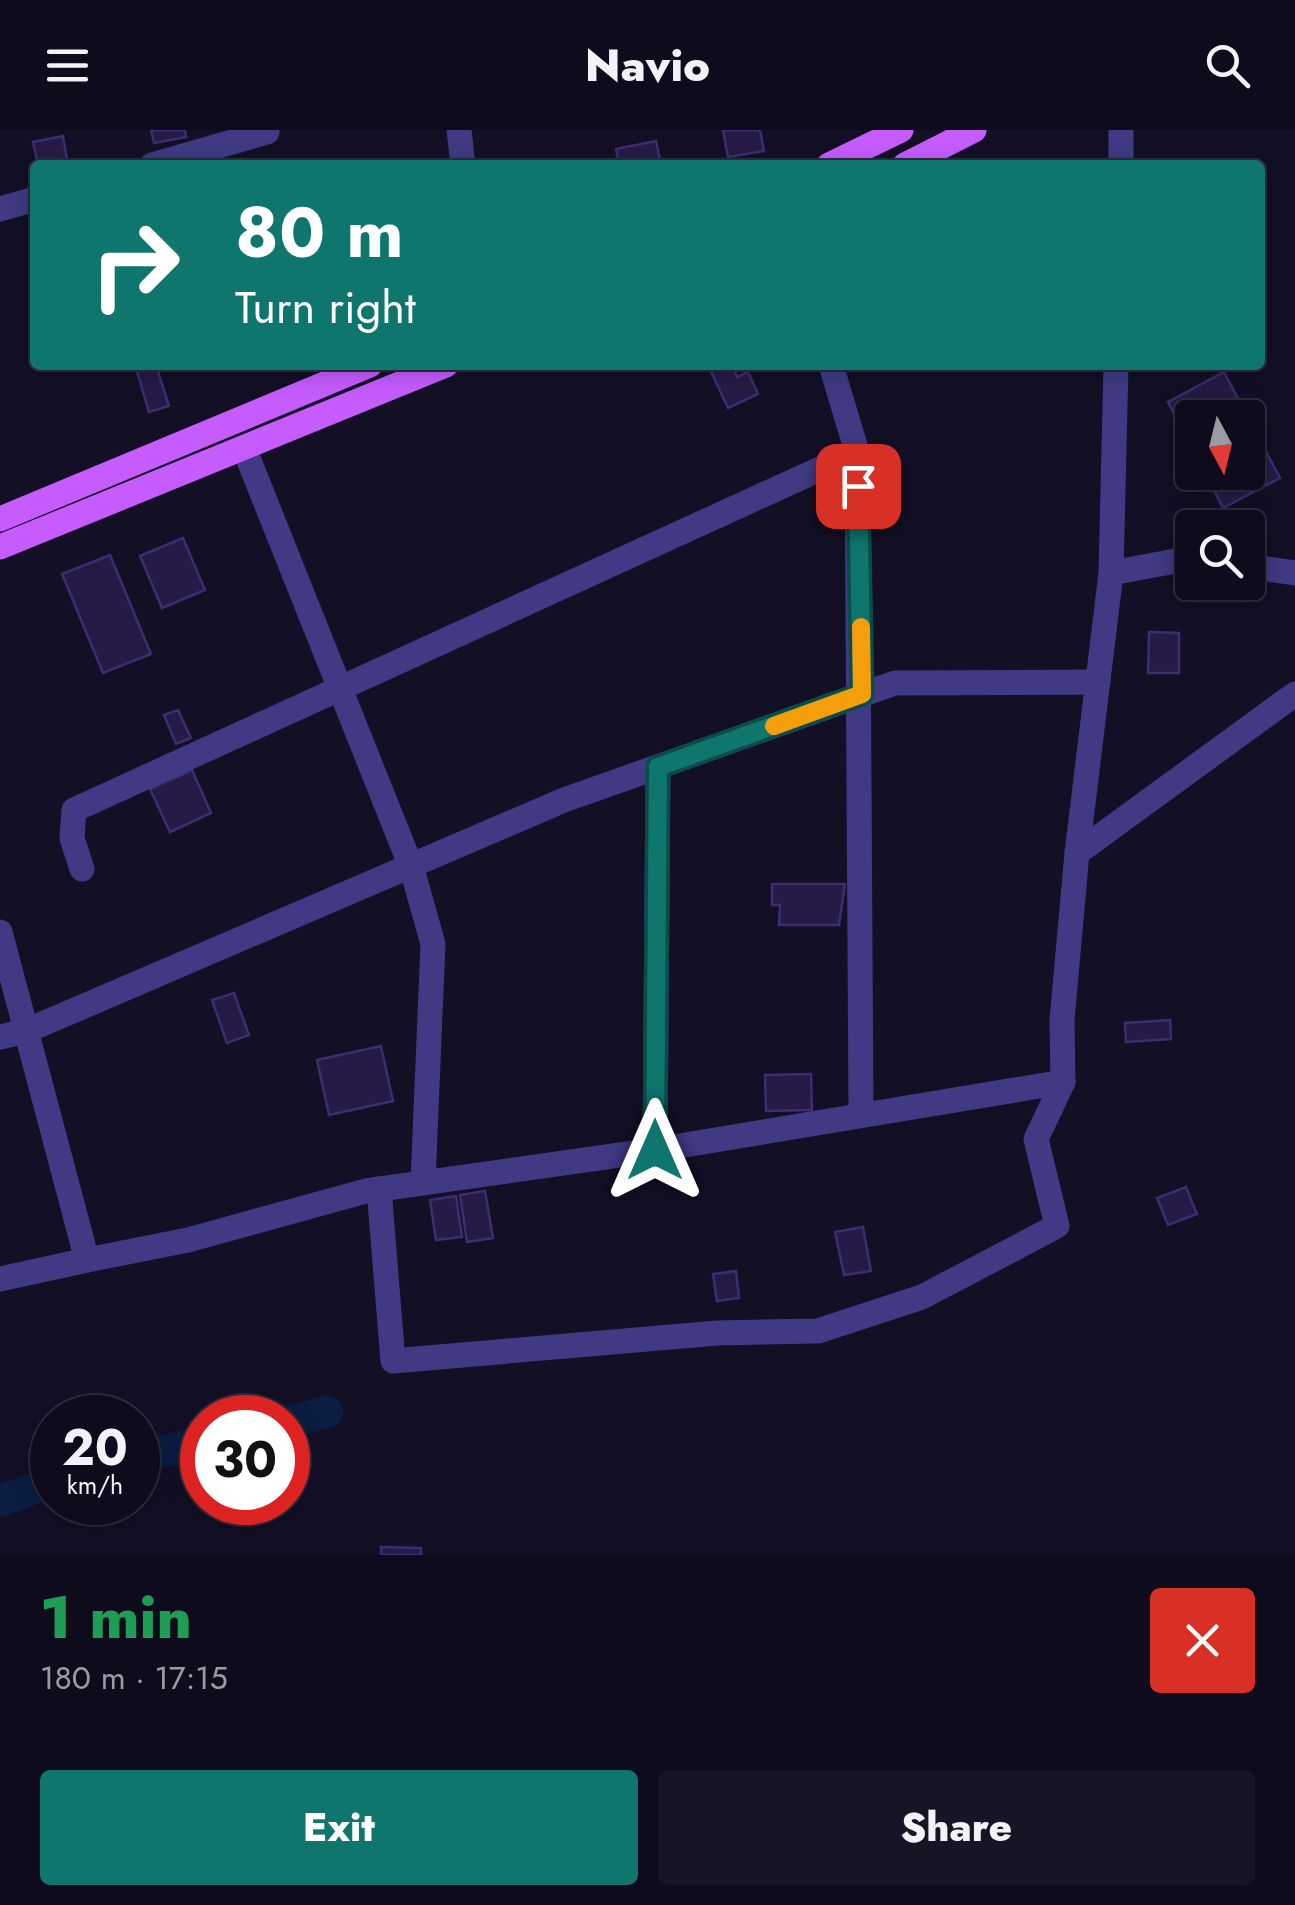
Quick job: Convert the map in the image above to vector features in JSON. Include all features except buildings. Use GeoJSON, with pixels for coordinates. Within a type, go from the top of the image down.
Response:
{"type":"FeatureCollection","features":[{"type":"Feature","properties":{"kind":"main road"},"geometry":{"type":"LineString","coordinates":[[839,160],[901,130]]}},
{"type":"Feature","properties":{"kind":"main road"},"geometry":{"type":"LineString","coordinates":[[915,160],[974,130]]}},
{"type":"Feature","properties":{"kind":"main road"},"geometry":{"type":"LineString","coordinates":[[0,519],[358,370]]}},
{"type":"Feature","properties":{"kind":"main road"},"geometry":{"type":"LineString","coordinates":[[0,547],[434,370]]}},
{"type":"Feature","properties":{"kind":"street"},"geometry":{"type":"LineString","coordinates":[[459,130],[462,160]]}},
{"type":"Feature","properties":{"kind":"street"},"geometry":{"type":"LineString","coordinates":[[1120,160],[1122,130]]}},
{"type":"Feature","properties":{"kind":"street"},"geometry":{"type":"LineString","coordinates":[[161,160],[192,142],[268,132]]}},
{"type":"Feature","properties":{"kind":"street"},"geometry":{"type":"LineString","coordinates":[[0,209],[30,200]]}},
{"type":"Feature","properties":{"kind":"street"},"geometry":{"type":"LineString","coordinates":[[833,370],[858,452],[862,1114]]}},
{"type":"Feature","properties":{"kind":"street"},"geometry":{"type":"LineString","coordinates":[[379,1188],[394,1361],[717,1333],[818,1331],[922,1298],[1057,1226],[1036,1140],[1063,1082],[1062,1020],[1077,853],[1112,572],[1116,370]]}},
{"type":"Feature","properties":{"kind":"street"},"geometry":{"type":"LineString","coordinates":[[244,448],[412,869],[433,944],[423,1182]]}},
{"type":"Feature","properties":{"kind":"street"},"geometry":{"type":"LineString","coordinates":[[82,869],[72,838],[74,810],[858,452]]}},
{"type":"Feature","properties":{"kind":"street"},"geometry":{"type":"LineString","coordinates":[[1112,572],[1175,561]]}},
{"type":"Feature","properties":{"kind":"street"},"geometry":{"type":"LineString","coordinates":[[1265,569],[1295,573]]}},
{"type":"Feature","properties":{"kind":"street"},"geometry":{"type":"LineString","coordinates":[[0,1037],[26,1031],[412,869],[564,800],[894,683],[1098,682]]}},
{"type":"Feature","properties":{"kind":"street"},"geometry":{"type":"LineString","coordinates":[[1077,853],[1295,694]]}},
{"type":"Feature","properties":{"kind":"street"},"geometry":{"type":"LineString","coordinates":[[655,1150],[658,767]]}},
{"type":"Feature","properties":{"kind":"street"},"geometry":{"type":"LineString","coordinates":[[0,932],[87,1260]]}},
{"type":"Feature","properties":{"kind":"street"},"geometry":{"type":"LineString","coordinates":[[0,1279],[188,1240],[379,1188],[655,1150],[1063,1082]]}},
{"type":"Feature","properties":{"kind":"waterway"},"geometry":{"type":"LineString","coordinates":[[310,1416],[327,1412]]}},
{"type":"Feature","properties":{"kind":"waterway"},"geometry":{"type":"LineString","coordinates":[[160,1452],[180,1447]]}},
{"type":"Feature","properties":{"kind":"waterway"},"geometry":{"type":"LineString","coordinates":[[0,1501],[30,1490]]}},
{"type":"Feature","properties":{"kind":"slow traffic"},"geometry":{"type":"LineString","coordinates":[[774,726],[862,694],[861,627]]}},
{"type":"Feature","properties":{"kind":"route"},"geometry":{"type":"LineString","coordinates":[[655,1150],[658,767],[862,694],[858,486]]}}]}
